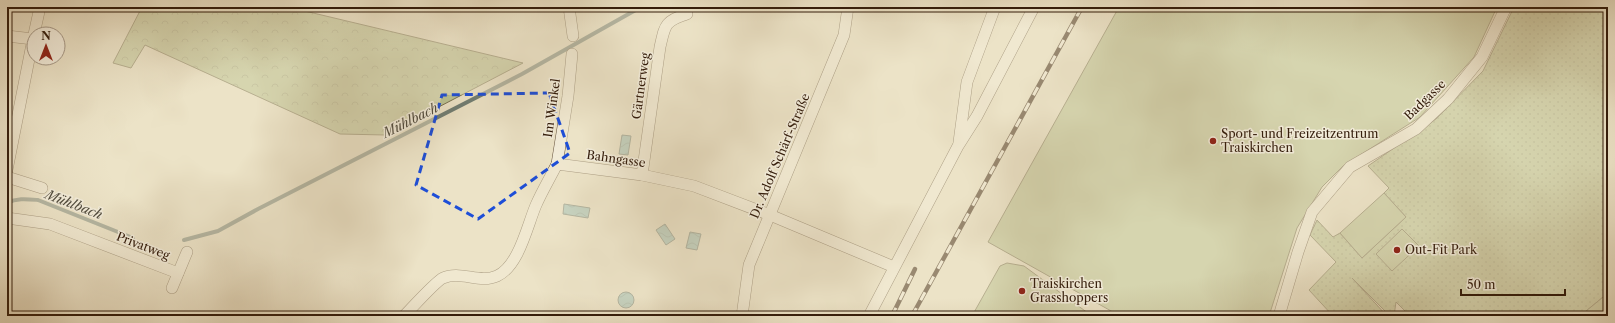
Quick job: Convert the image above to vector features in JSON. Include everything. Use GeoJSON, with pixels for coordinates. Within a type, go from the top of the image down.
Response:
{"type":"FeatureCollection","features":[{"type":"Feature","properties":{"kind":"street"},"geometry":{"type":"LineString","coordinates":[[36,26],[40,7]]}},
{"type":"Feature","properties":{"kind":"street"},"geometry":{"type":"LineString","coordinates":[[570,7],[573,36]]}},
{"type":"Feature","properties":{"kind":"street","name":"Dr. Adolf Schärf-Straße"},"geometry":{"type":"LineString","coordinates":[[742,316],[749,265],[844,35],[848,7]]}},
{"type":"Feature","properties":{"kind":"street"},"geometry":{"type":"LineString","coordinates":[[958,146],[966,82],[995,7]]}},
{"type":"Feature","properties":{"kind":"street"},"geometry":{"type":"LineString","coordinates":[[869,316],[958,146],[977,116],[1034,7]]}},
{"type":"Feature","properties":{"kind":"street","name":"Badgasse"},"geometry":{"type":"LineString","coordinates":[[1279,316],[1298,252],[1312,212],[1350,167],[1416,129],[1448,99],[1482,56],[1506,7]]}},
{"type":"Feature","properties":{"kind":"street","name":"Gärtnerweg"},"geometry":{"type":"LineString","coordinates":[[642,175],[660,47],[665,26],[674,18],[687,14]]}},
{"type":"Feature","properties":{"kind":"street"},"geometry":{"type":"LineString","coordinates":[[7,36],[26,38]]}},
{"type":"Feature","properties":{"kind":"street","name":"Im Winkel"},"geometry":{"type":"LineString","coordinates":[[557,164],[568,96],[572,54]]}},
{"type":"Feature","properties":{"kind":"street"},"geometry":{"type":"LineString","coordinates":[[7,170],[28,66]]}},
{"type":"Feature","properties":{"kind":"street"},"geometry":{"type":"LineString","coordinates":[[404,316],[443,278],[455,276],[487,279],[498,276],[508,269],[516,257],[536,205],[557,164]]}},
{"type":"Feature","properties":{"kind":"street","name":"Bahngasse"},"geometry":{"type":"LineString","coordinates":[[557,164],[642,175],[694,186],[770,214],[894,267]]}},
{"type":"Feature","properties":{"kind":"street"},"geometry":{"type":"LineString","coordinates":[[7,177],[42,188]]}},
{"type":"Feature","properties":{"kind":"street","name":"Privatweg"},"geometry":{"type":"LineString","coordinates":[[7,218],[50,224],[178,273]]}},
{"type":"Feature","properties":{"kind":"street"},"geometry":{"type":"LineString","coordinates":[[172,288],[187,252]]}},
{"type":"Feature","properties":{"kind":"highlighted area"},"geometry":{"type":"Polygon","coordinates":[[[549,93],[570,153],[478,219],[416,185],[442,95],[549,93]]]}},
{"type":"Feature","properties":{"kind":"green space"},"geometry":{"type":"Polygon","coordinates":[[[142,7],[288,7],[523,63],[385,135],[340,134],[145,45],[131,68],[113,63],[142,7]]]}},
{"type":"Feature","properties":{"kind":"green space","name":"Sport- und Freizeitzentrum Traiskirchen"},"geometry":{"type":"Polygon","coordinates":[[[1119,7],[1497,7],[1474,57],[1420,117],[1343,166],[1322,187],[1297,228],[1269,316],[1120,316],[988,242],[1119,7]]]}},
{"type":"Feature","properties":{"kind":"green space"},"geometry":{"type":"Polygon","coordinates":[[[1514,7],[1608,7],[1608,293],[1580,316],[1410,316],[1396,302],[1394,316],[1390,316],[1352,278],[1387,316],[1333,316],[1309,290],[1336,262],[1310,235],[1317,220],[1333,237],[1340,233],[1362,258],[1406,217],[1384,193],[1389,188],[1368,166],[1436,119],[1483,71],[1514,7]]]}},
{"type":"Feature","properties":{"kind":"green space"},"geometry":{"type":"Polygon","coordinates":[[[1384,193],[1406,217],[1362,258],[1340,233],[1384,193]]]}},
{"type":"Feature","properties":{"kind":"green space","name":"Out-Fit Park"},"geometry":{"type":"Polygon","coordinates":[[[1402,229],[1419,246],[1392,271],[1376,254],[1402,229]]]}},
{"type":"Feature","properties":{"kind":"green space","name":"Traiskirchen Grasshoppers"},"geometry":{"type":"Polygon","coordinates":[[[1007,263],[1024,266],[1092,316],[972,316],[1000,266],[1007,263]]]}},
{"type":"Feature","properties":{"kind":"green space"},"geometry":{"type":"Polygon","coordinates":[[[1608,293],[1608,316],[1580,316],[1608,293]]]}},
{"type":"Feature","properties":{"kind":"water"},"geometry":{"type":"Polygon","coordinates":[[[622,135],[631,136],[628,155],[619,154],[622,135]]]}},
{"type":"Feature","properties":{"kind":"water"},"geometry":{"type":"Polygon","coordinates":[[[564,204],[590,208],[588,218],[563,214],[564,204]]]}},
{"type":"Feature","properties":{"kind":"water"},"geometry":{"type":"Polygon","coordinates":[[[665,224],[675,239],[666,245],[656,230],[665,224]]]}},
{"type":"Feature","properties":{"kind":"water"},"geometry":{"type":"Polygon","coordinates":[[[690,232],[701,234],[697,250],[686,248],[690,232]]]}},
{"type":"Feature","properties":{"kind":"water"},"geometry":{"type":"Polygon","coordinates":[[[626,292],[633,297],[634,300],[629,307],[626,308],[619,303],[618,300],[623,293],[626,292]]]}},
{"type":"Feature","properties":{"kind":"waterway","name":"Mühlbach"},"geometry":{"type":"LineString","coordinates":[[184,240],[218,231],[522,74],[641,7]]}},
{"type":"Feature","properties":{"kind":"waterway","name":"Mühlbach"},"geometry":{"type":"LineString","coordinates":[[7,203],[26,199],[38,200],[133,238]]}},
{"type":"Feature","properties":{"kind":"railway"},"geometry":{"type":"LineString","coordinates":[[912,316],[1082,7]]}},
{"type":"Feature","properties":{"kind":"railway"},"geometry":{"type":"LineString","coordinates":[[892,316],[915,269]]}},
{"type":"Feature","properties":{"kind":"place","name":"Sport- und Freizeitzentrum Traiskirchen"},"geometry":{"type":"Point","coordinates":[1213,141]}},
{"type":"Feature","properties":{"kind":"place","name":"Out-Fit Park"},"geometry":{"type":"Point","coordinates":[1397,250]}},
{"type":"Feature","properties":{"kind":"place","name":"Traiskirchen Grasshoppers"},"geometry":{"type":"Point","coordinates":[1022,291]}}]}
